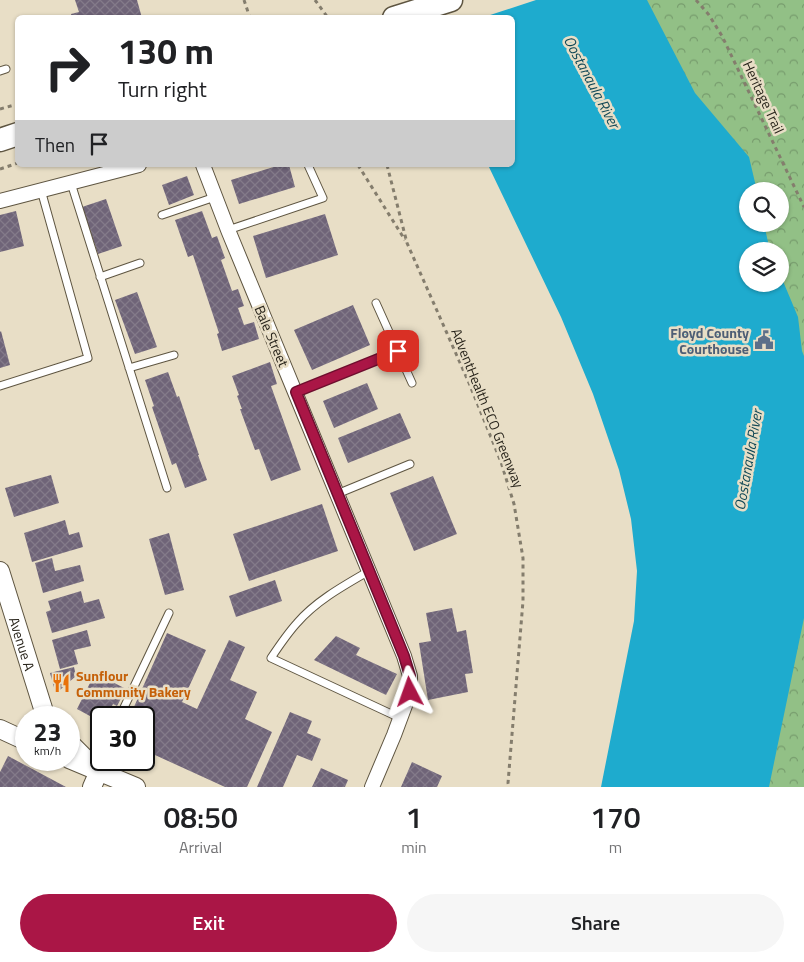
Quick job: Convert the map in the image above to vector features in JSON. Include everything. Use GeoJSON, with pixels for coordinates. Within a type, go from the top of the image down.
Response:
{"type":"FeatureCollection","features":[{"type":"Feature","properties":{"kind":"main road"},"geometry":{"type":"LineString","coordinates":[[403,15],[450,0]]}},
{"type":"Feature","properties":{"kind":"main road"},"geometry":{"type":"LineString","coordinates":[[0,140],[15,135]]}},
{"type":"Feature","properties":{"kind":"street"},"geometry":{"type":"LineString","coordinates":[[0,200],[131,167]]}},
{"type":"Feature","properties":{"kind":"street","name":"Bale Street"},"geometry":{"type":"LineString","coordinates":[[204,167],[404,656],[410,676],[410,692],[372,787]]}},
{"type":"Feature","properties":{"kind":"street","name":"Avenue A"},"geometry":{"type":"LineString","coordinates":[[0,571],[4,600],[42,706]]}},
{"type":"Feature","properties":{"kind":"street"},"geometry":{"type":"LineString","coordinates":[[0,729],[15,736]]}},
{"type":"Feature","properties":{"kind":"street"},"geometry":{"type":"LineString","coordinates":[[80,755],[97,774]]}},
{"type":"Feature","properties":{"kind":"street"},"geometry":{"type":"LineString","coordinates":[[80,764],[97,774],[136,787]]}},
{"type":"Feature","properties":{"kind":"lane"},"geometry":{"type":"LineString","coordinates":[[228,230],[323,198],[309,167]]}},
{"type":"Feature","properties":{"kind":"lane"},"geometry":{"type":"LineString","coordinates":[[71,183],[167,488]]}},
{"type":"Feature","properties":{"kind":"lane"},"geometry":{"type":"LineString","coordinates":[[0,386],[88,358],[41,190]]}},
{"type":"Feature","properties":{"kind":"lane"},"geometry":{"type":"LineString","coordinates":[[162,215],[215,197]]}},
{"type":"Feature","properties":{"kind":"lane"},"geometry":{"type":"LineString","coordinates":[[100,277],[140,263]]}},
{"type":"Feature","properties":{"kind":"lane"},"geometry":{"type":"LineString","coordinates":[[376,303],[412,383]]}},
{"type":"Feature","properties":{"kind":"lane"},"geometry":{"type":"LineString","coordinates":[[296,392],[398,351]]}},
{"type":"Feature","properties":{"kind":"lane"},"geometry":{"type":"LineString","coordinates":[[129,368],[174,355]]}},
{"type":"Feature","properties":{"kind":"lane"},"geometry":{"type":"LineString","coordinates":[[337,494],[410,464]]}},
{"type":"Feature","properties":{"kind":"lane"},"geometry":{"type":"LineString","coordinates":[[369,571],[330,594],[311,609],[297,623],[271,658],[400,718]]}},
{"type":"Feature","properties":{"kind":"lane"},"geometry":{"type":"LineString","coordinates":[[125,706],[168,613]]}},
{"type":"Feature","properties":{"kind":"path"},"geometry":{"type":"LineString","coordinates":[[244,0],[249,15]]}},
{"type":"Feature","properties":{"kind":"path"},"geometry":{"type":"LineString","coordinates":[[315,0],[326,15]]}},
{"type":"Feature","properties":{"kind":"path","name":"Heritage Trail"},"geometry":{"type":"LineString","coordinates":[[696,0],[722,36],[804,207]]}},
{"type":"Feature","properties":{"kind":"path"},"geometry":{"type":"LineString","coordinates":[[0,109],[15,105]]}},
{"type":"Feature","properties":{"kind":"path"},"geometry":{"type":"LineString","coordinates":[[0,169],[15,164]]}},
{"type":"Feature","properties":{"kind":"path"},"geometry":{"type":"LineString","coordinates":[[359,167],[407,243]]}},
{"type":"Feature","properties":{"kind":"path","name":"AdventHealth ECO Greenway"},"geometry":{"type":"LineString","coordinates":[[388,167],[407,243],[476,401],[501,462],[514,504],[523,558],[523,601],[509,787]]}},
{"type":"Feature","properties":{"kind":"green space","name":"Floyd County Courthouse"},"geometry":{"type":"Polygon","coordinates":[[[545,0],[804,0],[804,787],[688,787],[545,0]]]}},
{"type":"Feature","properties":{"kind":"water","name":"Oostanaula River"},"geometry":{"type":"Polygon","coordinates":[[[380,0],[647,0],[695,93],[749,157],[755,182],[739,182],[739,232],[766,232],[768,242],[739,242],[739,292],[788,292],[798,317],[804,356],[804,618],[769,787],[601,787],[634,621],[637,571],[631,519],[619,470],[593,394],[561,317],[489,167],[515,167],[515,15],[393,15],[380,0]]]}},
{"type":"Feature","properties":{"kind":"pier"},"geometry":{"type":"Polygon","coordinates":[[[377,0],[536,0],[490,15],[389,15],[377,0]]]}},
{"type":"Feature","properties":{"kind":"building"},"geometry":{"type":"Polygon","coordinates":[[[75,0],[137,0],[141,15],[71,15],[79,12],[75,0]]]}},
{"type":"Feature","properties":{"kind":"building"},"geometry":{"type":"Polygon","coordinates":[[[273,167],[290,167],[295,187],[239,204],[231,180],[273,167]]]}},
{"type":"Feature","properties":{"kind":"building"},"geometry":{"type":"Polygon","coordinates":[[[187,176],[194,195],[169,205],[162,185],[187,176]]]}},
{"type":"Feature","properties":{"kind":"building"},"geometry":{"type":"Polygon","coordinates":[[[106,199],[122,246],[98,254],[82,207],[106,199]]]}},
{"type":"Feature","properties":{"kind":"building"},"geometry":{"type":"Polygon","coordinates":[[[16,211],[24,246],[0,252],[0,215],[16,211]]]}},
{"type":"Feature","properties":{"kind":"building"},"geometry":{"type":"Polygon","coordinates":[[[202,211],[212,238],[217,236],[225,258],[221,260],[232,291],[238,289],[244,306],[238,308],[244,325],[254,322],[259,339],[222,351],[217,334],[219,333],[193,255],[188,257],[175,220],[202,211]]]}},
{"type":"Feature","properties":{"kind":"building"},"geometry":{"type":"Polygon","coordinates":[[[325,214],[338,255],[266,278],[253,236],[325,214]]]}},
{"type":"Feature","properties":{"kind":"building"},"geometry":{"type":"Polygon","coordinates":[[[137,292],[157,347],[135,354],[115,300],[137,292]]]}},
{"type":"Feature","properties":{"kind":"building"},"geometry":{"type":"Polygon","coordinates":[[[353,305],[370,345],[312,370],[294,330],[353,305]]]}},
{"type":"Feature","properties":{"kind":"building"},"geometry":{"type":"Polygon","coordinates":[[[0,332],[10,365],[0,368],[0,332]]]}},
{"type":"Feature","properties":{"kind":"building"},"geometry":{"type":"Polygon","coordinates":[[[270,362],[277,384],[271,386],[301,470],[271,481],[259,449],[255,450],[240,409],[242,409],[237,396],[239,395],[232,376],[270,362]]]}},
{"type":"Feature","properties":{"kind":"building"},"geometry":{"type":"Polygon","coordinates":[[[168,372],[177,397],[179,396],[207,480],[185,488],[176,463],[172,465],[152,407],[154,406],[145,380],[168,372]]]}},
{"type":"Feature","properties":{"kind":"building"},"geometry":{"type":"Polygon","coordinates":[[[367,383],[378,409],[334,428],[323,401],[367,383]]]}},
{"type":"Feature","properties":{"kind":"building"},"geometry":{"type":"Polygon","coordinates":[[[400,413],[411,438],[348,463],[338,438],[400,413]]]}},
{"type":"Feature","properties":{"kind":"building"},"geometry":{"type":"Polygon","coordinates":[[[51,475],[59,503],[14,517],[5,488],[51,475]]]}},
{"type":"Feature","properties":{"kind":"building"},"geometry":{"type":"Polygon","coordinates":[[[433,476],[457,534],[414,551],[390,493],[433,476]]]}},
{"type":"Feature","properties":{"kind":"building"},"geometry":{"type":"Polygon","coordinates":[[[322,504],[338,551],[249,581],[233,534],[322,504]]]}},
{"type":"Feature","properties":{"kind":"building"},"geometry":{"type":"Polygon","coordinates":[[[65,520],[69,535],[79,532],[83,547],[32,562],[24,533],[65,520]]]}},
{"type":"Feature","properties":{"kind":"building"},"geometry":{"type":"Polygon","coordinates":[[[169,533],[184,590],[165,595],[149,539],[169,533]]]}},
{"type":"Feature","properties":{"kind":"building"},"geometry":{"type":"Polygon","coordinates":[[[52,558],[55,571],[80,565],[84,581],[43,593],[35,563],[52,558]]]}},
{"type":"Feature","properties":{"kind":"building"},"geometry":{"type":"Polygon","coordinates":[[[275,580],[282,601],[236,617],[229,596],[275,580]]]}},
{"type":"Feature","properties":{"kind":"building"},"geometry":{"type":"Polygon","coordinates":[[[81,591],[84,603],[99,599],[105,618],[52,633],[46,612],[51,610],[48,601],[81,591]]]}},
{"type":"Feature","properties":{"kind":"building"},"geometry":{"type":"Polygon","coordinates":[[[452,608],[457,632],[466,630],[473,673],[465,674],[468,692],[428,700],[419,643],[431,641],[426,613],[452,608]]]}},
{"type":"Feature","properties":{"kind":"building"},"geometry":{"type":"Polygon","coordinates":[[[87,630],[91,646],[74,650],[78,664],[60,669],[52,640],[87,630]]]}},
{"type":"Feature","properties":{"kind":"building"},"geometry":{"type":"Polygon","coordinates":[[[167,633],[206,650],[182,702],[197,709],[229,640],[245,647],[230,680],[257,692],[245,719],[272,732],[247,787],[225,787],[155,755],[155,706],[134,706],[167,633]]]}},
{"type":"Feature","properties":{"kind":"building"},"geometry":{"type":"Polygon","coordinates":[[[336,636],[360,648],[356,655],[397,674],[386,695],[314,660],[336,636]]]}},
{"type":"Feature","properties":{"kind":"building","name":"Sunflour Community Bakery"},"geometry":{"type":"Polygon","coordinates":[[[74,667],[76,676],[60,690],[55,691],[50,673],[74,667]]]}},
{"type":"Feature","properties":{"kind":"building"},"geometry":{"type":"Polygon","coordinates":[[[95,673],[126,689],[117,706],[113,704],[112,706],[90,706],[90,716],[80,711],[78,706],[95,673]]]}},
{"type":"Feature","properties":{"kind":"building"},"geometry":{"type":"Polygon","coordinates":[[[290,712],[312,721],[307,733],[321,739],[312,761],[297,755],[283,787],[257,787],[290,712]]]}},
{"type":"Feature","properties":{"kind":"building"},"geometry":{"type":"Polygon","coordinates":[[[8,756],[15,760],[15,771],[36,771],[66,787],[0,787],[0,772],[8,756]]]}},
{"type":"Feature","properties":{"kind":"building"},"geometry":{"type":"Polygon","coordinates":[[[412,762],[442,776],[437,787],[401,787],[412,762]]]}},
{"type":"Feature","properties":{"kind":"building"},"geometry":{"type":"Polygon","coordinates":[[[321,768],[348,780],[345,787],[312,787],[321,768]]]}},
{"type":"Feature","properties":{"kind":"place","name":"Floyd County Courthouse"},"geometry":{"type":"Point","coordinates":[764,340]}},
{"type":"Feature","properties":{"kind":"place","name":"Sunflour Community Bakery"},"geometry":{"type":"Point","coordinates":[61,683]}},
{"type":"Feature","properties":{"kind":"route"},"geometry":{"type":"LineString","coordinates":[[398,351],[296,392],[404,656],[410,676],[410,692]]}}]}
